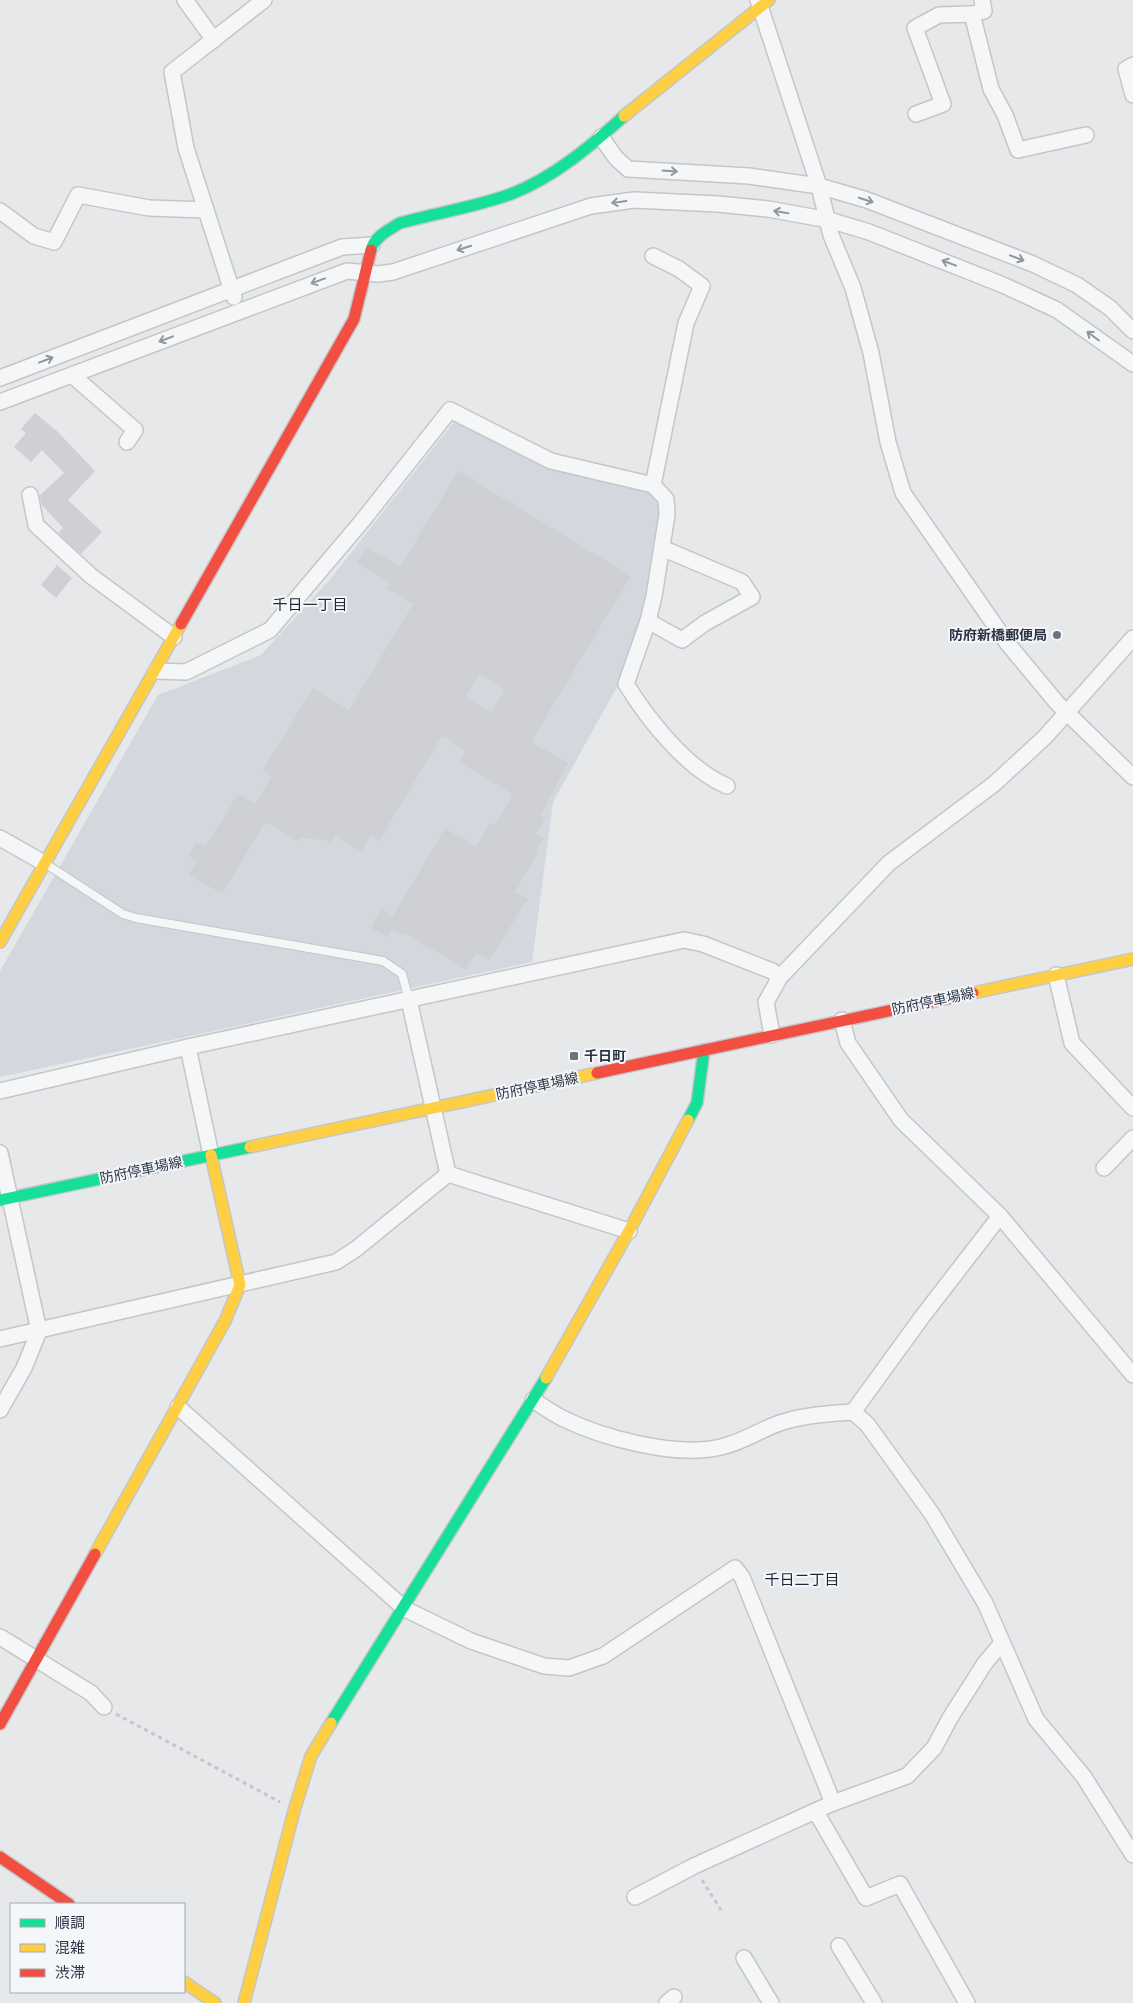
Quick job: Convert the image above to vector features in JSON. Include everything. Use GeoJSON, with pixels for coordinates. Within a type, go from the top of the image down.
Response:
{"type":"FeatureCollection","features":[{"type":"Feature","properties":{"kind":"street"},"geometry":{"type":"LineString","coordinates":[[185,0],[214,40]]}},
{"type":"Feature","properties":{"kind":"street"},"geometry":{"type":"LineString","coordinates":[[240,310],[231,289],[186,148],[172,72],[264,0]]}},
{"type":"Feature","properties":{"kind":"street"},"geometry":{"type":"LineString","coordinates":[[916,114],[943,104],[915,28],[939,15],[972,14],[984,11],[982,0]]}},
{"type":"Feature","properties":{"kind":"street"},"geometry":{"type":"LineString","coordinates":[[0,942],[354,319],[372,245],[384,233],[400,223],[511,194],[548,176],[601,137],[632,108],[762,2],[819,186],[831,234],[853,288],[869,344],[888,442],[903,493],[1008,644],[1057,702],[1133,777]]}},
{"type":"Feature","properties":{"kind":"street"},"geometry":{"type":"LineString","coordinates":[[972,14],[991,89],[1005,115],[1018,150],[1086,135]]}},
{"type":"Feature","properties":{"kind":"street"},"geometry":{"type":"LineString","coordinates":[[1133,65],[1126,69],[1133,95]]}},
{"type":"Feature","properties":{"kind":"street"},"geometry":{"type":"LineString","coordinates":[[601,137],[616,158],[628,169],[749,176],[819,186],[868,200],[1033,264],[1076,285],[1110,308],[1133,331]]}},
{"type":"Feature","properties":{"kind":"street"},"geometry":{"type":"LineString","coordinates":[[0,211],[34,236],[54,242],[78,195],[149,208],[206,210]]}},
{"type":"Feature","properties":{"kind":"street"},"geometry":{"type":"LineString","coordinates":[[0,402],[347,271],[378,274],[393,272],[590,206],[634,200],[718,204],[829,220],[870,232],[959,267],[1058,310],[1133,364]]}},
{"type":"Feature","properties":{"kind":"street"},"geometry":{"type":"LineString","coordinates":[[0,378],[342,247],[372,245]]}},
{"type":"Feature","properties":{"kind":"street"},"geometry":{"type":"LineString","coordinates":[[653,256],[679,269],[702,286],[686,323],[653,485]]}},
{"type":"Feature","properties":{"kind":"street"},"geometry":{"type":"LineString","coordinates":[[72,375],[136,430],[127,442]]}},
{"type":"Feature","properties":{"kind":"street"},"geometry":{"type":"LineString","coordinates":[[156,670],[186,672],[270,630],[421,448],[450,410],[551,461],[653,485],[666,499],[667,515],[648,621],[626,684],[642,710],[682,754],[709,779],[727,786]]}},
{"type":"Feature","properties":{"kind":"street"},"geometry":{"type":"LineString","coordinates":[[30,495],[36,525],[91,576],[174,637]]}},
{"type":"Feature","properties":{"kind":"street"},"geometry":{"type":"LineString","coordinates":[[648,621],[682,640],[705,623],[752,597],[742,582],[662,548]]}},
{"type":"Feature","properties":{"kind":"street"},"geometry":{"type":"LineString","coordinates":[[772,1035],[766,1002],[780,977],[889,862],[994,784],[1045,737],[1133,638]]}},
{"type":"Feature","properties":{"kind":"street"},"geometry":{"type":"LineString","coordinates":[[0,838],[44,863]]}},
{"type":"Feature","properties":{"kind":"street"},"geometry":{"type":"LineString","coordinates":[[0,1091],[188,1047],[684,940],[703,944],[772,971],[780,977]]}},
{"type":"Feature","properties":{"kind":"street","name":"防府停車場線"},"geometry":{"type":"LineString","coordinates":[[5,1199],[1133,958]]}},
{"type":"Feature","properties":{"kind":"street"},"geometry":{"type":"LineString","coordinates":[[1056,975],[1072,1043],[1133,1108]]}},
{"type":"Feature","properties":{"kind":"street"},"geometry":{"type":"LineString","coordinates":[[409,1000],[448,1174]]}},
{"type":"Feature","properties":{"kind":"street"},"geometry":{"type":"LineString","coordinates":[[842,1020],[848,1043],[901,1120],[1000,1216],[1133,1375]]}},
{"type":"Feature","properties":{"kind":"street"},"geometry":{"type":"LineString","coordinates":[[0,1724],[178,1407],[225,1321],[240,1285],[210,1155],[188,1047]]}},
{"type":"Feature","properties":{"kind":"street"},"geometry":{"type":"LineString","coordinates":[[244,2003],[294,1810],[311,1756],[405,1609],[533,1400],[628,1231],[697,1103],[704,1050]]}},
{"type":"Feature","properties":{"kind":"street"},"geometry":{"type":"LineString","coordinates":[[1104,1168],[1133,1138]]}},
{"type":"Feature","properties":{"kind":"street"},"geometry":{"type":"LineString","coordinates":[[0,1153],[5,1199],[39,1331],[24,1368],[0,1410]]}},
{"type":"Feature","properties":{"kind":"street"},"geometry":{"type":"LineString","coordinates":[[448,1174],[628,1231]]}},
{"type":"Feature","properties":{"kind":"street"},"geometry":{"type":"LineString","coordinates":[[0,1339],[336,1262],[356,1249],[448,1174]]}},
{"type":"Feature","properties":{"kind":"street"},"geometry":{"type":"LineString","coordinates":[[853,1412],[922,1317],[1000,1216]]}},
{"type":"Feature","properties":{"kind":"street"},"geometry":{"type":"LineString","coordinates":[[533,1400],[562,1418],[596,1432],[630,1441],[697,1451],[746,1440],[777,1424],[811,1415],[853,1412],[867,1424],[932,1514],[984,1603],[1036,1719],[1084,1777],[1133,1855]]}},
{"type":"Feature","properties":{"kind":"street"},"geometry":{"type":"LineString","coordinates":[[178,1407],[405,1609],[471,1641],[544,1666],[569,1668],[603,1656],[735,1568],[742,1577],[833,1804]]}},
{"type":"Feature","properties":{"kind":"street"},"geometry":{"type":"LineString","coordinates":[[0,1637],[91,1693],[104,1707]]}},
{"type":"Feature","properties":{"kind":"street"},"geometry":{"type":"LineString","coordinates":[[635,1897],[694,1866],[833,1804],[907,1776],[934,1748],[950,1718],[986,1663],[1002,1643]]}},
{"type":"Feature","properties":{"kind":"street"},"geometry":{"type":"LineString","coordinates":[[816,1812],[866,1898],[900,1884],[962,2002]]}},
{"type":"Feature","properties":{"kind":"street"},"geometry":{"type":"LineString","coordinates":[[0,1857],[68,1903]]}},
{"type":"Feature","properties":{"kind":"street"},"geometry":{"type":"LineString","coordinates":[[839,1946],[874,2003]]}},
{"type":"Feature","properties":{"kind":"street"},"geometry":{"type":"LineString","coordinates":[[744,1958],[771,2003]]}},
{"type":"Feature","properties":{"kind":"street"},"geometry":{"type":"LineString","coordinates":[[185,1983],[215,2003]]}},
{"type":"Feature","properties":{"kind":"lane"},"geometry":{"type":"LineString","coordinates":[[44,863],[123,914],[136,918],[383,961],[402,974],[409,1000]]}},
{"type":"Feature","properties":{"kind":"path"},"geometry":{"type":"LineString","coordinates":[[104,1707],[294,1810]]}},
{"type":"Feature","properties":{"kind":"path"},"geometry":{"type":"LineString","coordinates":[[694,1866],[721,1910]]}},
{"type":"Feature","properties":{"kind":"shaded area"},"geometry":{"type":"Polygon","coordinates":[[[456,419],[548,469],[649,491],[660,508],[642,619],[623,676],[553,802],[532,962],[0,1077],[0,971],[158,695],[261,655],[332,577],[456,419]]]}},
{"type":"Feature","properties":{"kind":"building"},"geometry":{"type":"Polygon","coordinates":[[[35,413],[58,432],[95,471],[68,500],[102,532],[81,554],[58,533],[63,528],[41,504],[40,495],[64,473],[42,450],[31,462],[14,447],[26,433],[21,429],[35,413]]]}},
{"type":"Feature","properties":{"kind":"building"},"geometry":{"type":"Polygon","coordinates":[[[458,471],[631,576],[531,742],[568,763],[541,815],[545,818],[536,833],[544,838],[537,850],[539,851],[515,892],[528,899],[489,960],[476,953],[466,969],[406,934],[405,936],[393,929],[388,937],[371,928],[381,909],[393,916],[445,828],[476,847],[491,822],[495,825],[513,794],[459,762],[466,751],[442,736],[379,841],[371,835],[361,851],[335,836],[331,843],[325,840],[300,838],[298,841],[265,822],[222,894],[189,874],[197,861],[189,856],[196,842],[205,847],[238,794],[255,804],[272,776],[263,770],[313,688],[349,710],[413,604],[387,589],[390,583],[357,563],[367,547],[400,567],[458,471]],[[479,674],[466,697],[491,712],[505,690],[479,674]]]}},
{"type":"Feature","properties":{"kind":"building"},"geometry":{"type":"Polygon","coordinates":[[[57,565],[72,578],[56,598],[41,585],[57,565]]]}},
{"type":"Feature","properties":{"kind":"traffic: fast"},"geometry":{"type":"LineString","coordinates":[[371,250],[379,237],[400,223],[498,199],[527,187],[557,170],[585,150],[624,116]]}},
{"type":"Feature","properties":{"kind":"traffic: fast"},"geometry":{"type":"LineString","coordinates":[[688,1120],[697,1103],[704,1050]]}},
{"type":"Feature","properties":{"kind":"traffic: fast"},"geometry":{"type":"LineString","coordinates":[[0,1200],[250,1147]]}},
{"type":"Feature","properties":{"kind":"traffic: fast"},"geometry":{"type":"LineString","coordinates":[[331,1723],[546,1378]]}},
{"type":"Feature","properties":{"kind":"traffic: slow"},"geometry":{"type":"LineString","coordinates":[[624,116],[769,0]]}},
{"type":"Feature","properties":{"kind":"traffic: slow"},"geometry":{"type":"LineString","coordinates":[[0,942],[181,624]]}},
{"type":"Feature","properties":{"kind":"traffic: slow"},"geometry":{"type":"LineString","coordinates":[[973,993],[1133,959]]}},
{"type":"Feature","properties":{"kind":"traffic: slow"},"geometry":{"type":"LineString","coordinates":[[250,1147],[597,1073]]}},
{"type":"Feature","properties":{"kind":"traffic: slow"},"geometry":{"type":"LineString","coordinates":[[546,1378],[629,1231],[688,1120]]}},
{"type":"Feature","properties":{"kind":"traffic: slow"},"geometry":{"type":"LineString","coordinates":[[95,1554],[225,1321],[240,1285],[211,1155]]}},
{"type":"Feature","properties":{"kind":"traffic: slow"},"geometry":{"type":"LineString","coordinates":[[244,2003],[294,1811],[311,1756],[331,1723]]}},
{"type":"Feature","properties":{"kind":"traffic: slow"},"geometry":{"type":"LineString","coordinates":[[185,1983],[215,2003]]}},
{"type":"Feature","properties":{"kind":"traffic: jam"},"geometry":{"type":"LineString","coordinates":[[181,624],[354,319],[371,250]]}},
{"type":"Feature","properties":{"kind":"traffic: jam"},"geometry":{"type":"LineString","coordinates":[[597,1073],[973,993]]}},
{"type":"Feature","properties":{"kind":"traffic: jam"},"geometry":{"type":"LineString","coordinates":[[0,1724],[95,1554]]}},
{"type":"Feature","properties":{"kind":"traffic: jam"},"geometry":{"type":"LineString","coordinates":[[0,1857],[68,1903]]}},
{"type":"Feature","properties":{"kind":"place","name":"防府新橋郵便局"},"geometry":{"type":"Point","coordinates":[1057,635]}},
{"type":"Feature","properties":{"kind":"place","name":"千日町"},"geometry":{"type":"Point","coordinates":[574,1056]}},
{"type":"Feature","properties":{"kind":"district","name":"千日一丁目"},"geometry":{"type":"Point","coordinates":[310,605]}},
{"type":"Feature","properties":{"kind":"district","name":"千日二丁目"},"geometry":{"type":"Point","coordinates":[802,1580]}}]}
